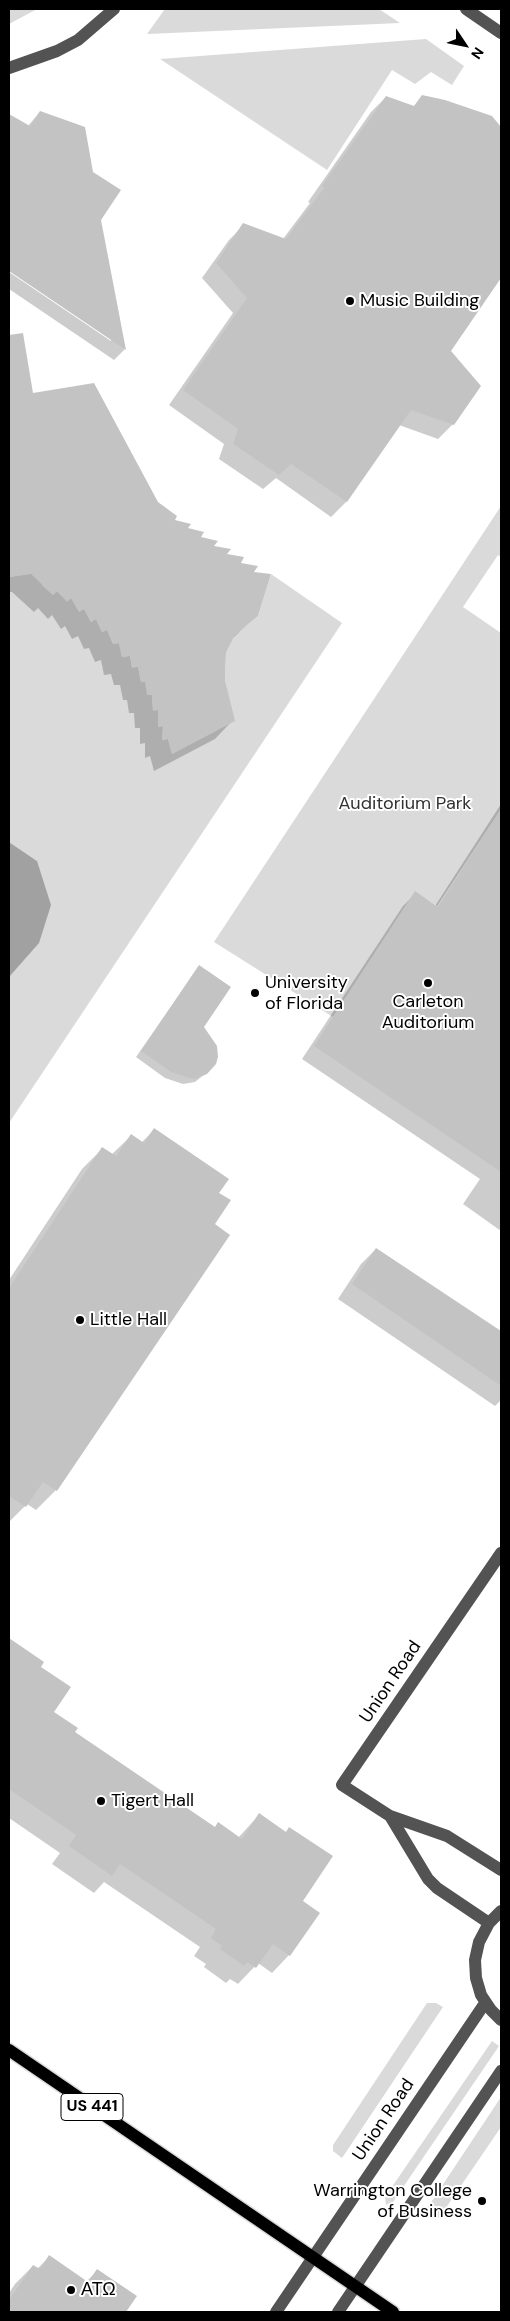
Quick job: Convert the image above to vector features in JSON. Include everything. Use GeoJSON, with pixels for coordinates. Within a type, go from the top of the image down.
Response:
{"type":"FeatureCollection","features":[{"type":"Feature","properties":{"kind":"main road","name":"US 441"},"geometry":{"type":"LineString","coordinates":[[9,2050],[392,2312]]}},
{"type":"Feature","properties":{"kind":"street"},"geometry":{"type":"LineString","coordinates":[[9,68],[57,51],[78,40],[114,9]]}},
{"type":"Feature","properties":{"kind":"street"},"geometry":{"type":"LineString","coordinates":[[466,9],[501,33]]}},
{"type":"Feature","properties":{"kind":"street","name":"Union Road"},"geometry":{"type":"LineString","coordinates":[[501,1553],[342,1785],[390,1816],[447,1836],[501,1870]]}},
{"type":"Feature","properties":{"kind":"street","name":"Union Road"},"geometry":{"type":"LineString","coordinates":[[390,1816],[428,1878],[437,1888],[489,1923]]}},
{"type":"Feature","properties":{"kind":"street"},"geometry":{"type":"LineString","coordinates":[[501,1911],[489,1923],[479,1942],[475,1960],[476,1978],[485,2002],[501,2020]]}},
{"type":"Feature","properties":{"kind":"street","name":"Union Road"},"geometry":{"type":"LineString","coordinates":[[276,2312],[485,2002]]}},
{"type":"Feature","properties":{"kind":"street"},"geometry":{"type":"LineString","coordinates":[[338,2312],[501,2072]]}},
{"type":"Feature","properties":{"kind":"green space"},"geometry":{"type":"Polygon","coordinates":[[[9,9],[37,9],[9,24],[9,9]]]}},
{"type":"Feature","properties":{"kind":"green space"},"geometry":{"type":"Polygon","coordinates":[[[165,9],[379,9],[400,23],[147,34],[165,9]]]}},
{"type":"Feature","properties":{"kind":"green space"},"geometry":{"type":"Polygon","coordinates":[[[426,39],[464,66],[452,85],[431,72],[415,84],[392,70],[327,170],[160,59],[426,39]]]}},
{"type":"Feature","properties":{"kind":"green space","name":"Auditorium Park"},"geometry":{"type":"Polygon","coordinates":[[[501,506],[501,557],[498,555],[463,607],[501,633],[501,809],[437,906],[415,892],[333,1017],[214,942],[501,506]]]}},
{"type":"Feature","properties":{"kind":"green space"},"geometry":{"type":"Polygon","coordinates":[[[36,573],[43,586],[53,595],[57,591],[67,601],[71,598],[79,611],[84,609],[91,622],[96,619],[102,632],[107,630],[113,644],[119,643],[122,657],[130,656],[132,667],[138,667],[141,682],[145,682],[152,695],[153,710],[158,710],[158,727],[163,726],[162,740],[168,739],[172,754],[234,721],[225,680],[226,653],[235,635],[258,616],[271,574],[342,623],[9,1123],[9,977],[37,861],[9,842],[9,577],[36,573]]]}},
{"type":"Feature","properties":{"kind":"green space"},"geometry":{"type":"Polygon","coordinates":[[[427,2003],[436,2003],[443,2007],[342,2158],[333,2151],[333,2145],[427,2003]]]}},
{"type":"Feature","properties":{"kind":"green space"},"geometry":{"type":"Polygon","coordinates":[[[492,2041],[499,2046],[393,2202],[386,2205],[385,2197],[492,2041]]]}},
{"type":"Feature","properties":{"kind":"green space"},"geometry":{"type":"Polygon","coordinates":[[[501,2097],[501,2127],[439,2218],[426,2210],[501,2097]]]}},
{"type":"Feature","properties":{"kind":"shaded area"},"geometry":{"type":"Polygon","coordinates":[[[9,842],[37,861],[51,905],[39,943],[9,977],[9,842]]]}},
{"type":"Feature","properties":{"kind":"building","name":"Music Building"},"geometry":{"type":"Polygon","coordinates":[[[422,95],[445,100],[492,116],[501,127],[501,278],[451,351],[481,386],[454,425],[411,410],[347,502],[291,464],[279,475],[233,444],[238,429],[183,390],[247,298],[216,263],[243,223],[286,239],[324,188],[322,186],[386,96],[414,106],[422,95]]]}},
{"type":"Feature","properties":{"kind":"building"},"geometry":{"type":"Polygon","coordinates":[[[40,111],[85,127],[93,172],[121,190],[101,220],[126,350],[9,271],[9,114],[30,126],[40,111]]]}},
{"type":"Feature","properties":{"kind":"building"},"geometry":{"type":"Polygon","coordinates":[[[23,333],[33,393],[94,383],[158,502],[177,516],[175,520],[191,524],[188,528],[204,532],[201,537],[218,541],[214,546],[231,549],[227,554],[244,557],[241,563],[258,566],[254,572],[271,574],[258,616],[235,635],[226,653],[225,680],[235,721],[172,754],[168,739],[162,740],[163,726],[158,727],[158,710],[153,711],[152,695],[147,695],[145,682],[141,682],[138,667],[132,668],[130,656],[122,657],[119,643],[113,644],[107,630],[102,632],[96,619],[91,622],[84,609],[79,612],[71,598],[67,602],[57,591],[53,595],[31,574],[9,577],[9,335],[23,333]]]}},
{"type":"Feature","properties":{"kind":"building"},"geometry":{"type":"Polygon","coordinates":[[[501,809],[501,1172],[314,1046],[415,891],[438,907],[501,809]]]}},
{"type":"Feature","properties":{"kind":"building"},"geometry":{"type":"Polygon","coordinates":[[[199,965],[231,987],[204,1027],[217,1046],[218,1057],[216,1064],[207,1074],[195,1079],[171,1072],[141,1051],[199,965]]]}},
{"type":"Feature","properties":{"kind":"building","name":"Little Hall"},"geometry":{"type":"Polygon","coordinates":[[[154,1128],[229,1179],[219,1193],[231,1200],[215,1224],[230,1235],[57,1491],[43,1482],[26,1507],[9,1496],[9,1288],[102,1147],[116,1156],[131,1134],[144,1143],[154,1128]]]}},
{"type":"Feature","properties":{"kind":"building"},"geometry":{"type":"Polygon","coordinates":[[[376,1248],[501,1331],[501,1386],[352,1284],[376,1248]]]}},
{"type":"Feature","properties":{"kind":"building","name":"Tigert Hall"},"geometry":{"type":"Polygon","coordinates":[[[9,1638],[44,1662],[41,1667],[71,1687],[54,1712],[78,1728],[75,1732],[215,1827],[218,1822],[242,1839],[259,1813],[286,1832],[289,1827],[333,1856],[303,1901],[320,1913],[290,1956],[273,1944],[256,1968],[247,1962],[244,1966],[220,1949],[222,1946],[211,1938],[216,1929],[120,1864],[112,1876],[69,1846],[76,1835],[9,1789],[9,1638]]]}},
{"type":"Feature","properties":{"kind":"building","name":"ΑΤΩ"},"geometry":{"type":"Polygon","coordinates":[[[49,2255],[88,2282],[97,2269],[137,2296],[126,2312],[9,2312],[9,2300],[33,2265],[40,2269],[49,2255]]]}},
{"type":"Feature","properties":{"kind":"place","name":"Music Building"},"geometry":{"type":"Point","coordinates":[350,301]}},
{"type":"Feature","properties":{"kind":"place","name":"Carleton Auditorium"},"geometry":{"type":"Point","coordinates":[428,983]}},
{"type":"Feature","properties":{"kind":"place","name":"University of Florida"},"geometry":{"type":"Point","coordinates":[255,993]}},
{"type":"Feature","properties":{"kind":"place","name":"Little Hall"},"geometry":{"type":"Point","coordinates":[80,1320]}},
{"type":"Feature","properties":{"kind":"place","name":"Tigert Hall"},"geometry":{"type":"Point","coordinates":[101,1801]}},
{"type":"Feature","properties":{"kind":"place","name":"Warrington College of Business"},"geometry":{"type":"Point","coordinates":[482,2201]}},
{"type":"Feature","properties":{"kind":"place","name":"ΑΤΩ"},"geometry":{"type":"Point","coordinates":[71,2290]}}]}
